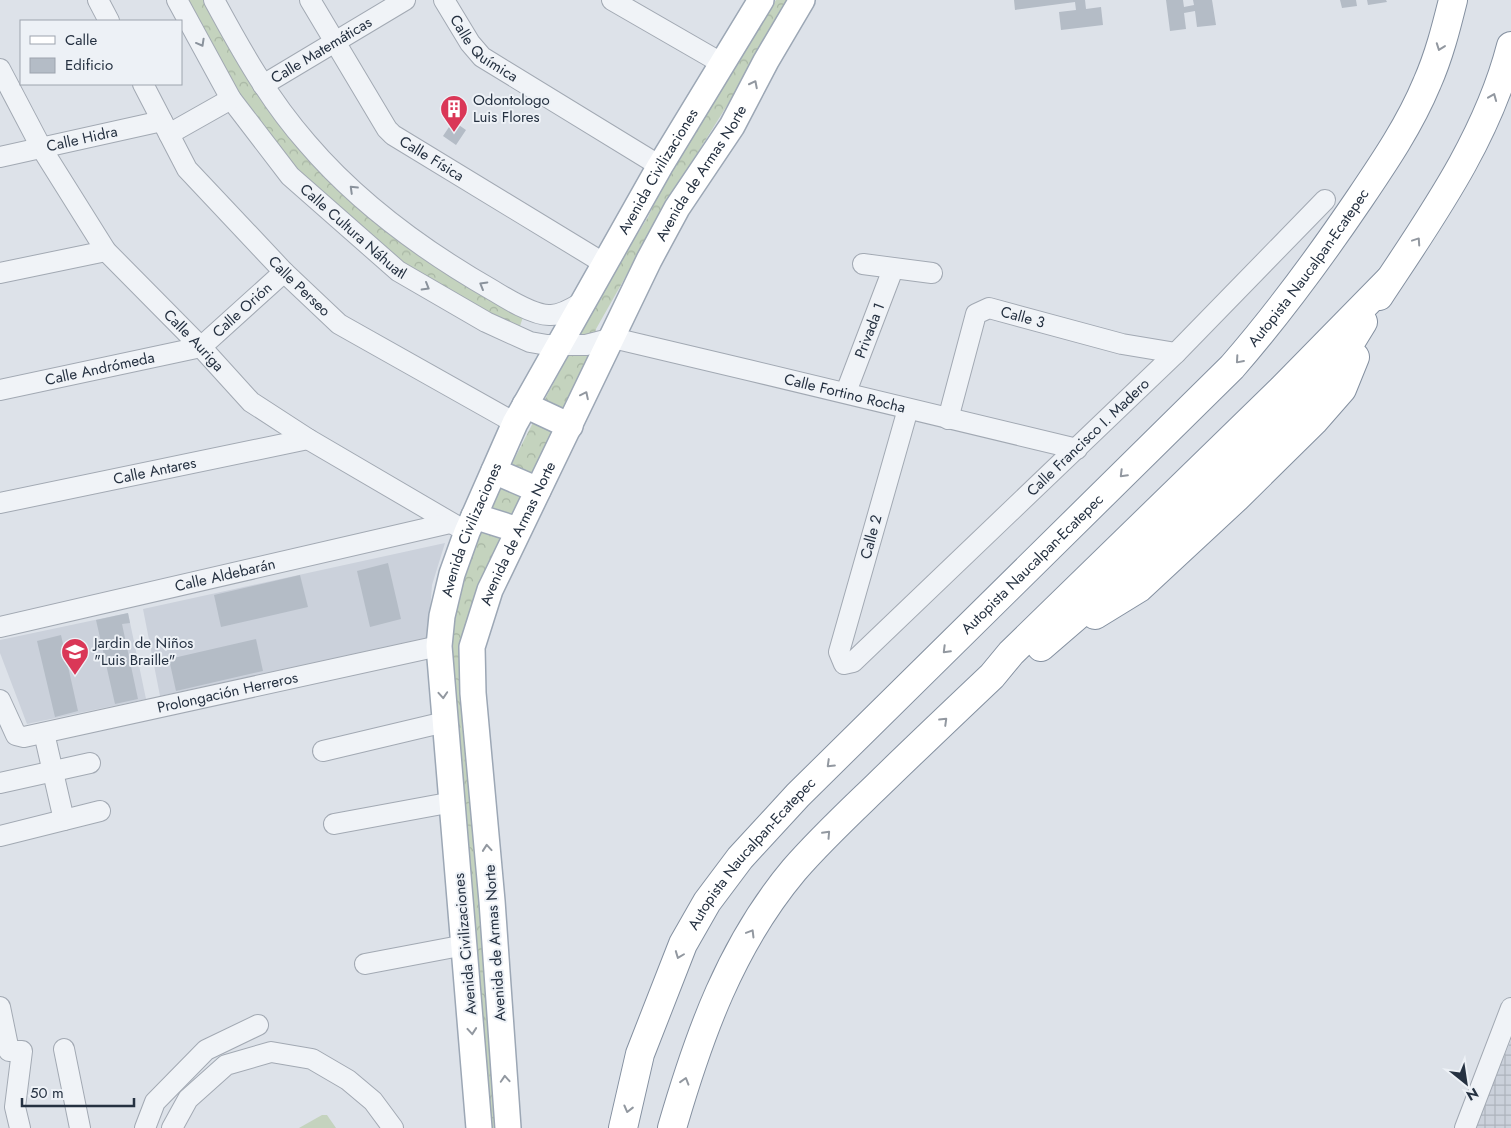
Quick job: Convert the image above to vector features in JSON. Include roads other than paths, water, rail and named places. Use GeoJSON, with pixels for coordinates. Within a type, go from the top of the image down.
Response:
{"type":"FeatureCollection","features":[{"type":"Feature","properties":{"kind":"highway","name":"Autopista Naucalpan-Ecatepec"},"geometry":{"type":"LineString","coordinates":[[623,1128],[640,1054],[683,944],[708,902],[740,858],[798,795],[1232,367],[1269,325],[1319,258],[1399,138],[1427,84],[1443,40],[1453,0]]}},
{"type":"Feature","properties":{"kind":"highway"},"geometry":{"type":"LineString","coordinates":[[1043,646],[1077,616],[1297,405],[1344,353],[1389,280],[1456,179],[1493,98],[1511,46]]}},
{"type":"Feature","properties":{"kind":"highway"},"geometry":{"type":"LineString","coordinates":[[992,676],[1139,588],[1286,449],[1342,389],[1389,280]]}},
{"type":"Feature","properties":{"kind":"highway"},"geometry":{"type":"LineString","coordinates":[[672,1128],[694,1051],[722,984],[755,925],[794,870],[832,829],[992,676],[1046,619],[1282,389],[1389,280]]}},
{"type":"Feature","properties":{"kind":"highway"},"geometry":{"type":"LineString","coordinates":[[992,676],[1024,652],[1212,474],[1290,397],[1370,310]]}},
{"type":"Feature","properties":{"kind":"main road","name":"Avenida Civilizaciones"},"geometry":{"type":"LineString","coordinates":[[479,1128],[462,904],[439,646],[442,616],[464,524],[494,471],[520,414],[561,345],[660,166],[761,0]]}},
{"type":"Feature","properties":{"kind":"main road","name":"Avenida de Armas Norte"},"geometry":{"type":"LineString","coordinates":[[508,1128],[472,647],[490,590],[649,260],[677,208],[732,126],[766,61],[802,0]]}},
{"type":"Feature","properties":{"kind":"main road"},"geometry":{"type":"LineString","coordinates":[[520,414],[570,426]]}},
{"type":"Feature","properties":{"kind":"main road"},"geometry":{"type":"LineString","coordinates":[[494,471],[538,490]]}},
{"type":"Feature","properties":{"kind":"main road"},"geometry":{"type":"LineString","coordinates":[[464,524],[518,530]]}},
{"type":"Feature","properties":{"kind":"main road"},"geometry":{"type":"LineString","coordinates":[[442,616],[478,627]]}},
{"type":"Feature","properties":{"kind":"main road"},"geometry":{"type":"LineString","coordinates":[[462,904],[492,901]]}},
{"type":"Feature","properties":{"kind":"street"},"geometry":{"type":"LineString","coordinates":[[98,0],[108,20]]}},
{"type":"Feature","properties":{"kind":"street","name":"Calle Cultura Náhuatl"},"geometry":{"type":"LineString","coordinates":[[177,0],[231,99],[290,176],[398,271],[486,322],[530,342],[586,345],[613,338]]}},
{"type":"Feature","properties":{"kind":"street","name":"Calle Cultura Náhuatl"},"geometry":{"type":"LineString","coordinates":[[214,0],[263,85],[306,143],[363,199],[401,232],[476,280],[526,308],[550,316],[572,308],[584,301]]}},
{"type":"Feature","properties":{"kind":"street","name":"Calle Física"},"geometry":{"type":"LineString","coordinates":[[310,0],[387,129],[398,140],[605,264]]}},
{"type":"Feature","properties":{"kind":"street","name":"Calle Matemáticas"},"geometry":{"type":"LineString","coordinates":[[263,85],[405,0]]}},
{"type":"Feature","properties":{"kind":"street","name":"Calle Química"},"geometry":{"type":"LineString","coordinates":[[444,0],[470,43],[482,57],[660,166]]}},
{"type":"Feature","properties":{"kind":"street"},"geometry":{"type":"LineString","coordinates":[[620,2],[723,64]]}},
{"type":"Feature","properties":{"kind":"street","name":"Calle Auriga"},"geometry":{"type":"LineString","coordinates":[[0,69],[42,149],[106,251],[201,347],[251,402],[308,439],[464,524]]}},
{"type":"Feature","properties":{"kind":"street","name":"Calle Perseo"},"geometry":{"type":"LineString","coordinates":[[143,85],[187,169],[284,272],[338,324],[520,414]]}},
{"type":"Feature","properties":{"kind":"street","name":"Calle Hidra"},"geometry":{"type":"LineString","coordinates":[[0,156],[165,127],[231,99]]}},
{"type":"Feature","properties":{"kind":"street","name":"Calle Francisco I. Madero"},"geometry":{"type":"LineString","coordinates":[[844,664],[853,662],[1077,449],[1176,353],[1325,200]]}},
{"type":"Feature","properties":{"kind":"street"},"geometry":{"type":"LineString","coordinates":[[0,273],[106,251]]}},
{"type":"Feature","properties":{"kind":"street"},"geometry":{"type":"LineString","coordinates":[[863,264],[893,270],[932,273]]}},
{"type":"Feature","properties":{"kind":"street","name":"Privada 1"},"geometry":{"type":"LineString","coordinates":[[846,392],[893,270]]}},
{"type":"Feature","properties":{"kind":"street","name":"Calle Orión"},"geometry":{"type":"LineString","coordinates":[[201,347],[284,272]]}},
{"type":"Feature","properties":{"kind":"street","name":"Calle 3"},"geometry":{"type":"LineString","coordinates":[[948,419],[976,314],[982,310],[989,308],[1122,344],[1176,353]]}},
{"type":"Feature","properties":{"kind":"street","name":"Calle Fortino Rocha"},"geometry":{"type":"LineString","coordinates":[[613,338],[846,392],[948,419],[1077,449]]}},
{"type":"Feature","properties":{"kind":"street","name":"Calle Andrómeda"},"geometry":{"type":"LineString","coordinates":[[0,390],[201,347]]}},
{"type":"Feature","properties":{"kind":"street","name":"Calle 2"},"geometry":{"type":"LineString","coordinates":[[844,664],[839,652],[908,409]]}},
{"type":"Feature","properties":{"kind":"street","name":"Calle Antares"},"geometry":{"type":"LineString","coordinates":[[0,503],[308,439]]}},
{"type":"Feature","properties":{"kind":"street","name":"Calle Aldebarán"},"geometry":{"type":"LineString","coordinates":[[0,627],[464,524]]}},
{"type":"Feature","properties":{"kind":"street","name":"Prolongación Herreros"},"geometry":{"type":"LineString","coordinates":[[0,700],[16,735],[24,738],[44,732],[439,646]]}},
{"type":"Feature","properties":{"kind":"street"},"geometry":{"type":"LineString","coordinates":[[323,751],[445,722]]}},
{"type":"Feature","properties":{"kind":"street"},"geometry":{"type":"LineString","coordinates":[[44,732],[64,820]]}},
{"type":"Feature","properties":{"kind":"street"},"geometry":{"type":"LineString","coordinates":[[0,783],[90,763]]}},
{"type":"Feature","properties":{"kind":"street"},"geometry":{"type":"LineString","coordinates":[[334,824],[453,802]]}},
{"type":"Feature","properties":{"kind":"street"},"geometry":{"type":"LineString","coordinates":[[0,836],[100,812]]}},
{"type":"Feature","properties":{"kind":"street"},"geometry":{"type":"LineString","coordinates":[[365,964],[465,945]]}},
{"type":"Feature","properties":{"kind":"street"},"geometry":{"type":"LineString","coordinates":[[0,1007],[9,1051],[22,1051],[16,1107],[20,1128]]}},
{"type":"Feature","properties":{"kind":"street"},"geometry":{"type":"LineString","coordinates":[[1465,1128],[1511,1008]]}},
{"type":"Feature","properties":{"kind":"street"},"geometry":{"type":"LineString","coordinates":[[145,1128],[155,1102],[206,1050],[258,1025]]}},
{"type":"Feature","properties":{"kind":"street"},"geometry":{"type":"LineString","coordinates":[[64,1049],[80,1128]]}},
{"type":"Feature","properties":{"kind":"street"},"geometry":{"type":"LineString","coordinates":[[172,1128],[188,1099],[226,1066],[271,1052],[312,1058],[348,1080],[373,1101],[393,1128]]}},
{"type":"Feature","properties":{"kind":"place","name":"Odontologo Luis Flores"},"geometry":{"type":"Point","coordinates":[454,133]}},
{"type":"Feature","properties":{"kind":"place","name":"Jardin de Niños \"Luis Braille\""},"geometry":{"type":"Point","coordinates":[75,676]}}]}
